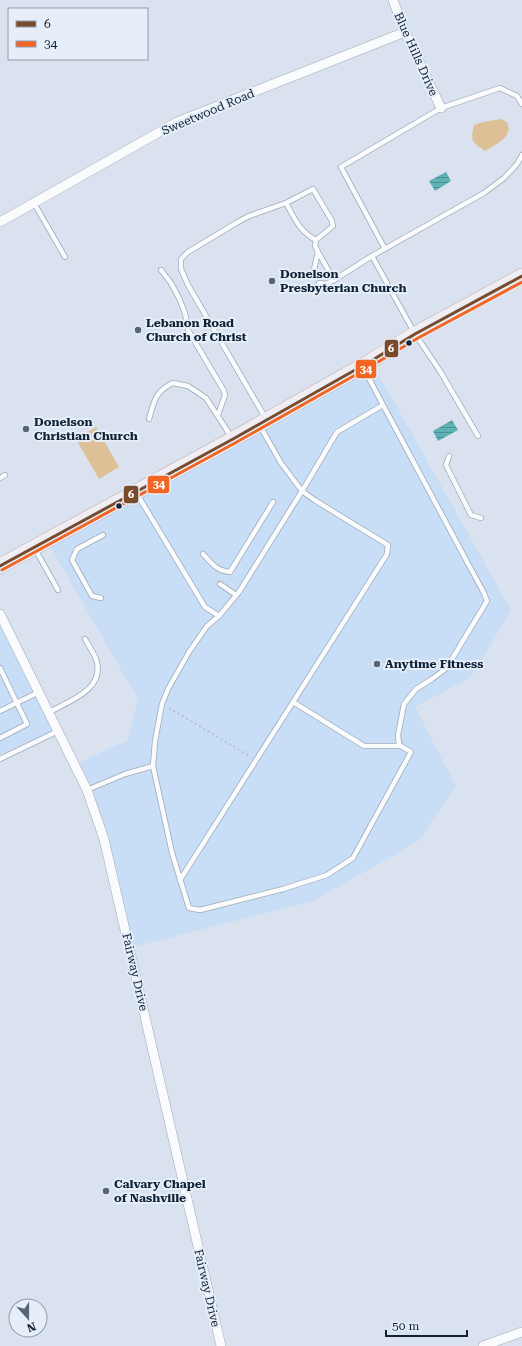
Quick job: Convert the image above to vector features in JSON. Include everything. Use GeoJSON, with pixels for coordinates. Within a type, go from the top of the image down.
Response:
{"type":"FeatureCollection","features":[{"type":"Feature","properties":{"kind":"main road"},"geometry":{"type":"LineString","coordinates":[[0,566],[233,439],[362,366],[415,334],[522,276]]}},
{"type":"Feature","properties":{"kind":"street","name":"Blue Hills Drive"},"geometry":{"type":"LineString","coordinates":[[393,0],[404,32],[440,108]]}},
{"type":"Feature","properties":{"kind":"street","name":"Sweetwood Road"},"geometry":{"type":"LineString","coordinates":[[0,222],[177,122],[404,32]]}},
{"type":"Feature","properties":{"kind":"street","name":"Fairway Drive"},"geometry":{"type":"LineString","coordinates":[[0,614],[86,790],[104,839],[221,1346]]}},
{"type":"Feature","properties":{"kind":"street"},"geometry":{"type":"LineString","coordinates":[[484,1346],[522,1332]]}},
{"type":"Feature","properties":{"kind":"lane"},"geometry":{"type":"LineString","coordinates":[[385,249],[341,167],[440,108],[500,88],[517,96],[522,104]]}},
{"type":"Feature","properties":{"kind":"lane"},"geometry":{"type":"LineString","coordinates":[[319,284],[326,284],[334,280],[372,256],[484,193],[504,178],[522,156]]}},
{"type":"Feature","properties":{"kind":"lane"},"geometry":{"type":"LineString","coordinates":[[180,880],[387,554],[388,545],[302,491],[281,463],[263,422],[188,285],[181,269],[181,259],[188,252],[249,216],[286,202],[313,189],[332,221],[332,226],[316,240],[315,246],[334,280]]}},
{"type":"Feature","properties":{"kind":"lane"},"geometry":{"type":"LineString","coordinates":[[286,202],[301,230],[306,235],[316,240]]}},
{"type":"Feature","properties":{"kind":"lane"},"geometry":{"type":"LineString","coordinates":[[34,203],[65,257]]}},
{"type":"Feature","properties":{"kind":"lane"},"geometry":{"type":"LineString","coordinates":[[314,274],[318,252]]}},
{"type":"Feature","properties":{"kind":"lane"},"geometry":{"type":"LineString","coordinates":[[372,256],[415,334],[440,371],[478,436]]}},
{"type":"Feature","properties":{"kind":"lane"},"geometry":{"type":"LineString","coordinates":[[161,270],[174,288],[185,313],[188,330],[224,391],[225,395],[218,415]]}},
{"type":"Feature","properties":{"kind":"lane"},"geometry":{"type":"LineString","coordinates":[[362,366],[484,593],[486,601],[444,670],[416,689],[404,704],[398,735],[400,746]]}},
{"type":"Feature","properties":{"kind":"lane"},"geometry":{"type":"LineString","coordinates":[[148,419],[155,398],[160,390],[173,383],[188,386],[206,398],[233,439]]}},
{"type":"Feature","properties":{"kind":"lane"},"geometry":{"type":"LineString","coordinates":[[292,702],[364,746],[400,746],[410,752],[353,858],[327,875],[283,889],[200,910],[189,908],[172,853],[153,766],[155,741],[162,704],[168,689],[189,652],[207,626],[219,616],[236,595],[302,491],[337,432],[383,405]]}},
{"type":"Feature","properties":{"kind":"lane"},"geometry":{"type":"LineString","coordinates":[[449,456],[446,465],[450,476],[471,515],[481,518]]}},
{"type":"Feature","properties":{"kind":"lane"},"geometry":{"type":"LineString","coordinates":[[136,492],[205,607],[219,616]]}},
{"type":"Feature","properties":{"kind":"lane"},"geometry":{"type":"LineString","coordinates":[[202,554],[215,567],[222,571],[230,572],[273,502]]}},
{"type":"Feature","properties":{"kind":"lane"},"geometry":{"type":"LineString","coordinates":[[101,598],[92,596],[72,560],[77,549],[103,535]]}},
{"type":"Feature","properties":{"kind":"lane"},"geometry":{"type":"LineString","coordinates":[[35,548],[58,590]]}},
{"type":"Feature","properties":{"kind":"lane"},"geometry":{"type":"LineString","coordinates":[[220,584],[236,595]]}},
{"type":"Feature","properties":{"kind":"lane"},"geometry":{"type":"LineString","coordinates":[[49,712],[86,692],[94,682],[97,667],[96,660],[85,640]]}},
{"type":"Feature","properties":{"kind":"lane"},"geometry":{"type":"LineString","coordinates":[[0,668],[27,724],[0,738]]}},
{"type":"Feature","properties":{"kind":"lane"},"geometry":{"type":"LineString","coordinates":[[0,711],[39,692]]}},
{"type":"Feature","properties":{"kind":"lane"},"geometry":{"type":"LineString","coordinates":[[0,759],[58,731]]}},
{"type":"Feature","properties":{"kind":"lane"},"geometry":{"type":"LineString","coordinates":[[86,790],[125,774],[153,766]]}},
{"type":"Feature","properties":{"kind":"path"},"geometry":{"type":"LineString","coordinates":[[169,708],[255,760]]}},
{"type":"Feature","properties":{"kind":"shaded area"},"geometry":{"type":"Polygon","coordinates":[[[501,119],[507,122],[509,127],[506,136],[499,143],[485,151],[473,141],[472,135],[474,125],[501,119]]]}},
{"type":"Feature","properties":{"kind":"shaded area"},"geometry":{"type":"Polygon","coordinates":[[[371,361],[511,610],[471,677],[415,707],[456,786],[417,842],[313,901],[129,948],[104,839],[75,765],[128,740],[138,699],[47,541],[371,361]]]}},
{"type":"Feature","properties":{"kind":"shaded area"},"geometry":{"type":"Polygon","coordinates":[[[96,427],[119,467],[99,479],[76,439],[96,427]]]}},
{"type":"Feature","properties":{"kind":"shaded area"},"geometry":{"type":"Polygon","coordinates":[[[0,614],[58,731],[0,759],[0,614]]]}},
{"type":"Feature","properties":{"kind":"water"},"geometry":{"type":"Polygon","coordinates":[[[446,172],[451,181],[435,191],[429,181],[446,172]]]}},
{"type":"Feature","properties":{"kind":"water"},"geometry":{"type":"Polygon","coordinates":[[[452,420],[458,430],[438,441],[433,431],[452,420]]]}},
{"type":"Feature","properties":{"kind":"transit line","name":"6"},"geometry":{"type":"LineString","coordinates":[[0,566],[233,439],[371,361],[415,334],[522,276]]}},
{"type":"Feature","properties":{"kind":"transit line","name":"34"},"geometry":{"type":"LineString","coordinates":[[2,570],[235,443],[418,338],[522,282]]}},
{"type":"Feature","properties":{"kind":"place","name":"Donelson Presbyterian Church"},"geometry":{"type":"Point","coordinates":[272,281]}},
{"type":"Feature","properties":{"kind":"place","name":"Lebanon Road Church of Christ"},"geometry":{"type":"Point","coordinates":[138,330]}},
{"type":"Feature","properties":{"kind":"place","name":"Donelson Christian Church"},"geometry":{"type":"Point","coordinates":[26,429]}},
{"type":"Feature","properties":{"kind":"place","name":"Anytime Fitness"},"geometry":{"type":"Point","coordinates":[377,664]}},
{"type":"Feature","properties":{"kind":"place","name":"Calvary Chapel of Nashville"},"geometry":{"type":"Point","coordinates":[106,1191]}}]}
